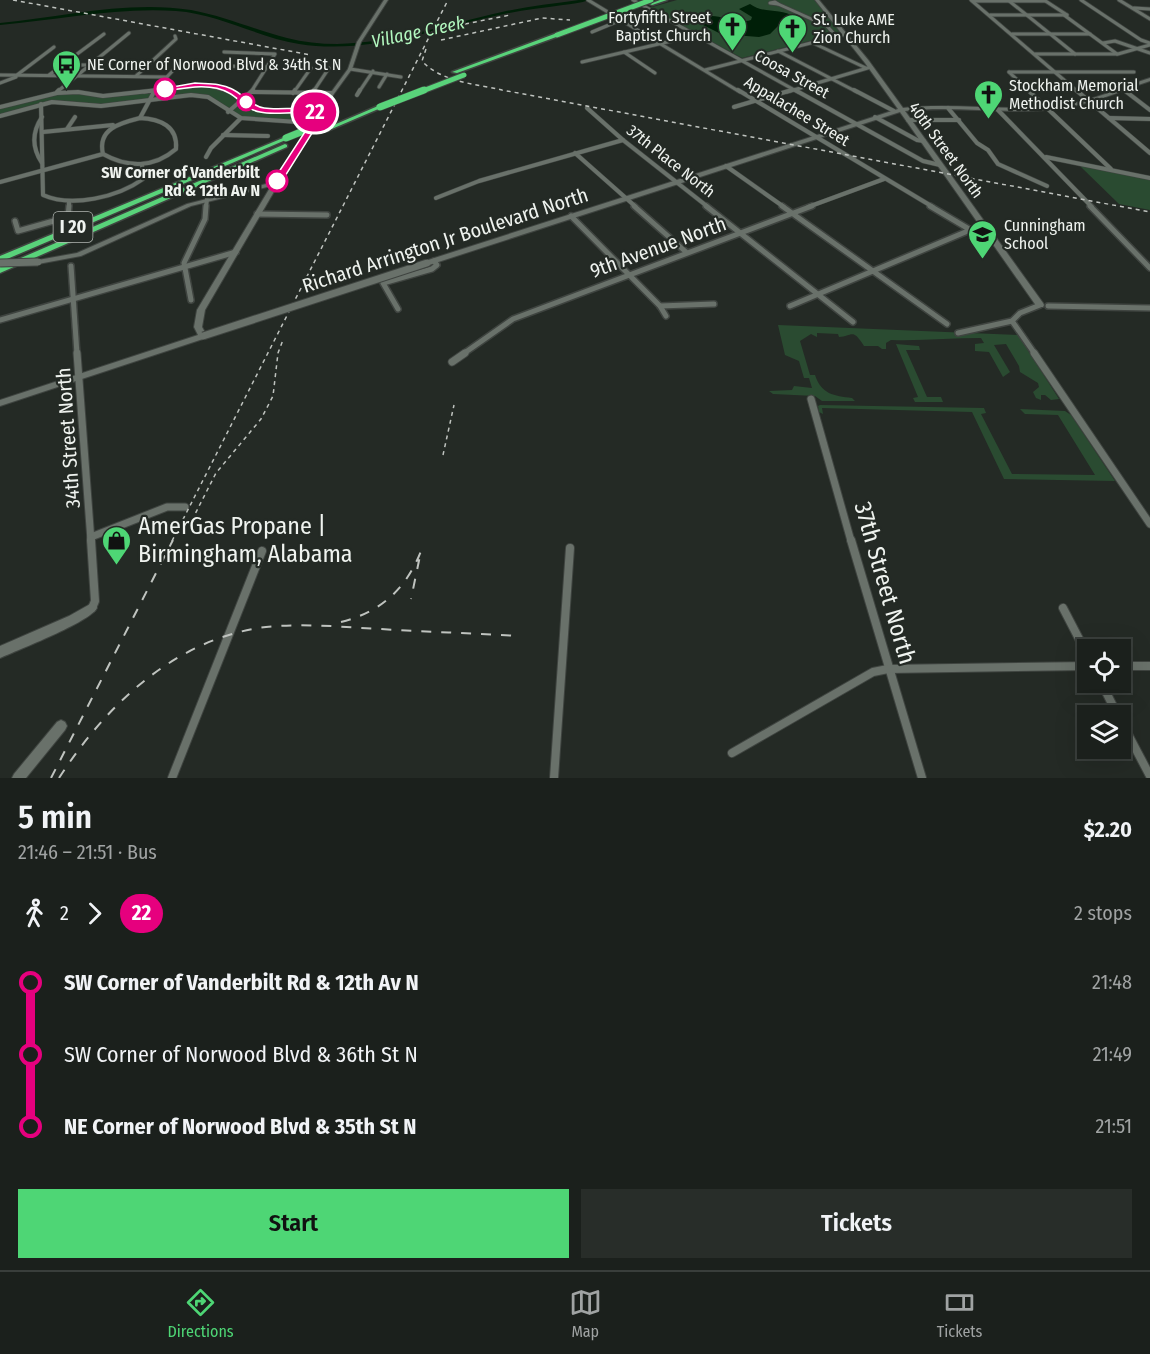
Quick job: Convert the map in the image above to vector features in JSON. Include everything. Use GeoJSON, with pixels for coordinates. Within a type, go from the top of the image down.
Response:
{"type":"FeatureCollection","features":[{"type":"Feature","properties":{"kind":"highway","name":"I 20"},"geometry":{"type":"LineString","coordinates":[[0,261],[147,196],[286,142],[325,130],[651,2],[665,0]]}},
{"type":"Feature","properties":{"kind":"highway","name":"I 20"},"geometry":{"type":"LineString","coordinates":[[0,270],[152,205],[333,119],[455,72],[560,37]]}},
{"type":"Feature","properties":{"kind":"highway"},"geometry":{"type":"LineString","coordinates":[[0,252],[147,196]]}},
{"type":"Feature","properties":{"kind":"highway"},"geometry":{"type":"LineString","coordinates":[[0,276],[152,205]]}},
{"type":"Feature","properties":{"kind":"street"},"geometry":{"type":"LineString","coordinates":[[203,336],[198,327],[201,310],[324,104],[350,69],[359,44],[386,0]]}},
{"type":"Feature","properties":{"kind":"street","name":"Appalachee Street"},"geometry":{"type":"LineString","coordinates":[[588,0],[884,179],[994,242]]}},
{"type":"Feature","properties":{"kind":"street","name":"Coosa Street"},"geometry":{"type":"LineString","coordinates":[[633,0],[923,161],[940,165]]}},
{"type":"Feature","properties":{"kind":"street"},"geometry":{"type":"LineString","coordinates":[[819,0],[828,11]]}},
{"type":"Feature","properties":{"kind":"street"},"geometry":{"type":"LineString","coordinates":[[972,0],[1045,1],[1118,54]]}},
{"type":"Feature","properties":{"kind":"street"},"geometry":{"type":"LineString","coordinates":[[972,0],[1150,153]]}},
{"type":"Feature","properties":{"kind":"street"},"geometry":{"type":"LineString","coordinates":[[1081,0],[1150,44]]}},
{"type":"Feature","properties":{"kind":"street"},"geometry":{"type":"LineString","coordinates":[[1119,0],[1150,17]]}},
{"type":"Feature","properties":{"kind":"street"},"geometry":{"type":"LineString","coordinates":[[1009,1],[1076,54]]}},
{"type":"Feature","properties":{"kind":"street"},"geometry":{"type":"LineString","coordinates":[[778,4],[827,26],[831,33],[837,36]]}},
{"type":"Feature","properties":{"kind":"street"},"geometry":{"type":"LineString","coordinates":[[1133,8],[1150,9]]}},
{"type":"Feature","properties":{"kind":"street","name":"40th Street North"},"geometry":{"type":"LineString","coordinates":[[828,11],[897,110],[924,141],[1040,305]]}},
{"type":"Feature","properties":{"kind":"street"},"geometry":{"type":"LineString","coordinates":[[592,32],[621,20],[656,13]]}},
{"type":"Feature","properties":{"kind":"street"},"geometry":{"type":"LineString","coordinates":[[989,15],[1065,15]]}},
{"type":"Feature","properties":{"kind":"street"},"geometry":{"type":"LineString","coordinates":[[57,93],[129,33]]}},
{"type":"Feature","properties":{"kind":"street"},"geometry":{"type":"LineString","coordinates":[[49,75],[104,34]]}},
{"type":"Feature","properties":{"kind":"street"},"geometry":{"type":"LineString","coordinates":[[705,70],[846,34]]}},
{"type":"Feature","properties":{"kind":"street"},"geometry":{"type":"LineString","coordinates":[[1011,34],[1090,34]]}},
{"type":"Feature","properties":{"kind":"street"},"geometry":{"type":"LineString","coordinates":[[582,62],[697,35]]}},
{"type":"Feature","properties":{"kind":"street"},"geometry":{"type":"LineString","coordinates":[[135,77],[176,39],[175,36]]}},
{"type":"Feature","properties":{"kind":"street"},"geometry":{"type":"LineString","coordinates":[[1102,43],[1115,41],[1150,53]]}},
{"type":"Feature","properties":{"kind":"street"},"geometry":{"type":"LineString","coordinates":[[813,42],[869,68]]}},
{"type":"Feature","properties":{"kind":"street"},"geometry":{"type":"LineString","coordinates":[[1034,54],[1118,54],[1150,44]]}},
{"type":"Feature","properties":{"kind":"street"},"geometry":{"type":"LineString","coordinates":[[0,83],[17,75],[54,48]]}},
{"type":"Feature","properties":{"kind":"street"},"geometry":{"type":"LineString","coordinates":[[778,51],[897,110]]}},
{"type":"Feature","properties":{"kind":"street"},"geometry":{"type":"LineString","coordinates":[[224,52],[275,54],[251,92],[228,112]]}},
{"type":"Feature","properties":{"kind":"street"},"geometry":{"type":"LineString","coordinates":[[624,52],[656,73]]}},
{"type":"Feature","properties":{"kind":"street"},"geometry":{"type":"LineString","coordinates":[[64,65],[93,65]]}},
{"type":"Feature","properties":{"kind":"street"},"geometry":{"type":"LineString","coordinates":[[140,118],[155,90],[177,66],[267,67]]}},
{"type":"Feature","properties":{"kind":"street"},"geometry":{"type":"LineString","coordinates":[[293,93],[311,68]]}},
{"type":"Feature","properties":{"kind":"street"},"geometry":{"type":"LineString","coordinates":[[312,93],[329,68]]}},
{"type":"Feature","properties":{"kind":"street"},"geometry":{"type":"LineString","coordinates":[[734,107],[869,68]]}},
{"type":"Feature","properties":{"kind":"street"},"geometry":{"type":"LineString","coordinates":[[350,69],[401,77]]}},
{"type":"Feature","properties":{"kind":"street"},"geometry":{"type":"LineString","coordinates":[[357,95],[373,71]]}},
{"type":"Feature","properties":{"kind":"street"},"geometry":{"type":"LineString","coordinates":[[1111,169],[1009,72],[1134,72]]}},
{"type":"Feature","properties":{"kind":"street"},"geometry":{"type":"LineString","coordinates":[[379,87],[387,74]]}},
{"type":"Feature","properties":{"kind":"street"},"geometry":{"type":"LineString","coordinates":[[0,75],[167,77]]}},
{"type":"Feature","properties":{"kind":"street","name":"Richard Arrington Jr Boulevard North"},"geometry":{"type":"LineString","coordinates":[[0,403],[897,110],[1047,108],[1088,101],[1150,79]]}},
{"type":"Feature","properties":{"kind":"street"},"geometry":{"type":"LineString","coordinates":[[0,107],[57,93],[78,92],[103,96],[206,85],[230,90],[254,108],[261,110],[308,111],[324,104]]}},
{"type":"Feature","properties":{"kind":"street"},"geometry":{"type":"LineString","coordinates":[[1123,89],[1150,110]]}},
{"type":"Feature","properties":{"kind":"street"},"geometry":{"type":"LineString","coordinates":[[251,92],[332,93]]}},
{"type":"Feature","properties":{"kind":"street"},"geometry":{"type":"LineString","coordinates":[[0,116],[41,104],[57,102],[94,106],[200,95],[208,97],[228,112],[241,118],[308,124]]}},
{"type":"Feature","properties":{"kind":"street"},"geometry":{"type":"LineString","coordinates":[[41,104],[44,195],[52,200],[69,202],[136,185],[143,179],[142,165]]}},
{"type":"Feature","properties":{"kind":"street","name":"37th Place North"},"geometry":{"type":"LineString","coordinates":[[587,108],[623,140],[678,181],[853,322]]}},
{"type":"Feature","properties":{"kind":"street"},"geometry":{"type":"LineString","coordinates":[[948,108],[977,143],[988,150],[998,164],[1047,186]]}},
{"type":"Feature","properties":{"kind":"street"},"geometry":{"type":"LineString","coordinates":[[998,109],[1150,268]]}},
{"type":"Feature","properties":{"kind":"street"},"geometry":{"type":"LineString","coordinates":[[308,111],[318,116]]}},
{"type":"Feature","properties":{"kind":"street"},"geometry":{"type":"LineString","coordinates":[[276,183],[276,178],[308,124],[318,116]]}},
{"type":"Feature","properties":{"kind":"street"},"geometry":{"type":"LineString","coordinates":[[42,117],[36,127],[34,139],[35,151],[42,163]]}},
{"type":"Feature","properties":{"kind":"street"},"geometry":{"type":"LineString","coordinates":[[67,129],[75,117]]}},
{"type":"Feature","properties":{"kind":"street"},"geometry":{"type":"LineString","coordinates":[[875,117],[924,141]]}},
{"type":"Feature","properties":{"kind":"street"},"geometry":{"type":"LineString","coordinates":[[43,132],[113,125],[140,118],[155,119],[169,126],[176,134],[178,142],[176,149],[170,155],[142,165],[119,163],[103,154],[100,147],[102,136],[113,125]]}},
{"type":"Feature","properties":{"kind":"street"},"geometry":{"type":"LineString","coordinates":[[206,157],[211,148],[241,118]]}},
{"type":"Feature","properties":{"kind":"street"},"geometry":{"type":"LineString","coordinates":[[1108,118],[1150,118]]}},
{"type":"Feature","properties":{"kind":"street"},"geometry":{"type":"LineString","coordinates":[[908,120],[958,120]]}},
{"type":"Feature","properties":{"kind":"street"},"geometry":{"type":"LineString","coordinates":[[223,135],[268,136]]}},
{"type":"Feature","properties":{"kind":"street"},"geometry":{"type":"LineString","coordinates":[[436,198],[454,189],[623,140]]}},
{"type":"Feature","properties":{"kind":"street"},"geometry":{"type":"LineString","coordinates":[[574,153],[686,252]]}},
{"type":"Feature","properties":{"kind":"street"},"geometry":{"type":"LineString","coordinates":[[0,182],[103,154]]}},
{"type":"Feature","properties":{"kind":"street"},"geometry":{"type":"LineString","coordinates":[[1045,157],[1150,178]]}},
{"type":"Feature","properties":{"kind":"street"},"geometry":{"type":"LineString","coordinates":[[726,166],[947,324]]}},
{"type":"Feature","properties":{"kind":"street","name":"9th Avenue North"},"geometry":{"type":"LineString","coordinates":[[452,363],[513,319],[627,274],[884,179]]}},
{"type":"Feature","properties":{"kind":"street"},"geometry":{"type":"LineString","coordinates":[[0,261],[38,262],[61,260],[79,255],[178,209],[207,199],[276,183]]}},
{"type":"Feature","properties":{"kind":"street"},"geometry":{"type":"LineString","coordinates":[[191,300],[184,267],[205,219],[207,199]]}},
{"type":"Feature","properties":{"kind":"street"},"geometry":{"type":"LineString","coordinates":[[15,221],[18,231],[68,217],[69,202]]}},
{"type":"Feature","properties":{"kind":"street"},"geometry":{"type":"LineString","coordinates":[[257,214],[327,215]]}},
{"type":"Feature","properties":{"kind":"street"},"geometry":{"type":"LineString","coordinates":[[571,216],[660,306],[666,316]]}},
{"type":"Feature","properties":{"kind":"street"},"geometry":{"type":"LineString","coordinates":[[790,306],[982,225]]}},
{"type":"Feature","properties":{"kind":"street"},"geometry":{"type":"LineString","coordinates":[[0,320],[236,252]]}},
{"type":"Feature","properties":{"kind":"street"},"geometry":{"type":"LineString","coordinates":[[398,309],[383,283],[432,269],[437,265],[430,262]]}},
{"type":"Feature","properties":{"kind":"street","name":"34th Street North"},"geometry":{"type":"LineString","coordinates":[[71,266],[92,537],[94,601],[92,608]]}},
{"type":"Feature","properties":{"kind":"street"},"geometry":{"type":"LineString","coordinates":[[660,306],[714,304]]}},
{"type":"Feature","properties":{"kind":"street"},"geometry":{"type":"LineString","coordinates":[[958,333],[1012,321],[1020,313],[1040,305]]}},
{"type":"Feature","properties":{"kind":"street"},"geometry":{"type":"LineString","coordinates":[[1048,306],[1150,308]]}},
{"type":"Feature","properties":{"kind":"street"},"geometry":{"type":"LineString","coordinates":[[1012,321],[1150,524]]}},
{"type":"Feature","properties":{"kind":"street","name":"37th Street North"},"geometry":{"type":"LineString","coordinates":[[811,399],[888,669],[922,778]]}},
{"type":"Feature","properties":{"kind":"street"},"geometry":{"type":"LineString","coordinates":[[92,537],[167,507],[185,507]]}},
{"type":"Feature","properties":{"kind":"street"},"geometry":{"type":"LineString","coordinates":[[554,778],[570,548]]}},
{"type":"Feature","properties":{"kind":"street"},"geometry":{"type":"LineString","coordinates":[[172,778],[262,551]]}},
{"type":"Feature","properties":{"kind":"street"},"geometry":{"type":"LineString","coordinates":[[0,652],[73,620],[92,608]]}},
{"type":"Feature","properties":{"kind":"street"},"geometry":{"type":"LineString","coordinates":[[1063,608],[1079,639]]}},
{"type":"Feature","properties":{"kind":"street"},"geometry":{"type":"LineString","coordinates":[[732,753],[873,672],[888,669],[1077,666]]}},
{"type":"Feature","properties":{"kind":"street"},"geometry":{"type":"LineString","coordinates":[[1131,666],[1150,666]]}},
{"type":"Feature","properties":{"kind":"street"},"geometry":{"type":"LineString","coordinates":[[18,778],[61,726]]}},
{"type":"Feature","properties":{"kind":"street"},"geometry":{"type":"LineString","coordinates":[[1131,740],[1150,776]]}},
{"type":"Feature","properties":{"kind":"shaded area"},"geometry":{"type":"Polygon","coordinates":[[[677,0],[815,0],[841,33],[742,58],[649,8],[677,0]]]}},
{"type":"Feature","properties":{"kind":"shaded area"},"geometry":{"type":"Polygon","coordinates":[[[750,4],[794,17],[780,24],[770,34],[759,37],[721,34],[701,24],[702,18],[708,16],[737,21],[751,20],[752,17],[739,9],[750,4]]]}},
{"type":"Feature","properties":{"kind":"shaded area"},"geometry":{"type":"Polygon","coordinates":[[[206,86],[229,91],[252,109],[311,113],[304,122],[242,118],[201,94],[100,105],[58,101],[0,115],[0,107],[43,96],[78,93],[103,97],[206,86]]]}},
{"type":"Feature","properties":{"kind":"shaded area"},"geometry":{"type":"Polygon","coordinates":[[[1080,166],[1150,179],[1150,210],[1119,204],[1080,166]]]}},
{"type":"Feature","properties":{"kind":"shaded area"},"geometry":{"type":"Polygon","coordinates":[[[778,325],[1018,335],[1059,399],[1051,400],[1045,395],[1041,395],[1041,400],[1036,398],[1033,392],[1039,387],[1038,383],[1020,372],[1006,344],[994,345],[1010,372],[1003,377],[989,352],[975,351],[975,344],[984,343],[981,338],[891,340],[886,343],[886,349],[882,349],[878,346],[864,346],[852,334],[839,337],[838,334],[817,333],[817,337],[811,334],[800,341],[810,375],[815,375],[821,386],[829,393],[852,398],[855,401],[822,401],[815,396],[773,394],[769,391],[792,390],[794,386],[812,388],[809,378],[804,378],[799,361],[785,355],[778,325]]]}},
{"type":"Feature","properties":{"kind":"shaded area"},"geometry":{"type":"Polygon","coordinates":[[[896,344],[919,346],[920,350],[906,350],[927,397],[941,397],[943,402],[915,402],[913,398],[918,397],[896,344]]]}},
{"type":"Feature","properties":{"kind":"shaded area"},"geometry":{"type":"Polygon","coordinates":[[[818,406],[984,408],[986,413],[981,414],[1012,474],[1095,475],[1058,415],[1025,414],[1020,409],[1065,411],[1071,415],[1115,481],[1004,479],[972,412],[822,408],[823,414],[819,412],[818,406]]]}},
{"type":"Feature","properties":{"kind":"waterway","name":"Village Creek"},"geometry":{"type":"LineString","coordinates":[[0,24],[112,11],[178,10],[206,15],[299,42],[349,45],[384,41],[506,12],[587,0]]}},
{"type":"Feature","properties":{"kind":"railway"},"geometry":{"type":"LineString","coordinates":[[13,0],[311,55]]}},
{"type":"Feature","properties":{"kind":"railway"},"geometry":{"type":"LineString","coordinates":[[172,541],[448,0]]}},
{"type":"Feature","properties":{"kind":"railway"},"geometry":{"type":"LineString","coordinates":[[465,24],[510,15]]}},
{"type":"Feature","properties":{"kind":"railway"},"geometry":{"type":"LineString","coordinates":[[441,40],[542,18],[570,20]]}},
{"type":"Feature","properties":{"kind":"railway"},"geometry":{"type":"LineString","coordinates":[[426,49],[422,61],[430,68],[439,74],[470,84],[1150,212]]}},
{"type":"Feature","properties":{"kind":"railway"},"geometry":{"type":"LineString","coordinates":[[192,520],[216,473],[261,419],[273,396],[278,353],[283,340]]}},
{"type":"Feature","properties":{"kind":"railway"},"geometry":{"type":"LineString","coordinates":[[443,455],[454,405]]}},
{"type":"Feature","properties":{"kind":"railway"},"geometry":{"type":"LineString","coordinates":[[51,778],[173,540]]}},
{"type":"Feature","properties":{"kind":"railway"},"geometry":{"type":"LineString","coordinates":[[341,622],[368,612],[390,597],[408,577],[421,551],[411,599]]}},
{"type":"Feature","properties":{"kind":"railway"},"geometry":{"type":"LineString","coordinates":[[59,778],[99,725],[146,679],[173,660],[202,645],[233,634],[266,627],[309,625],[517,636]]}},
{"type":"Feature","properties":{"kind":"bus line","name":"22"},"geometry":{"type":"LineString","coordinates":[[165,89],[195,85],[218,86],[230,90],[254,108],[261,110],[321,114],[277,181]]}},
{"type":"Feature","properties":{"kind":"place","name":"Fortyfifth Street Baptist Church"},"geometry":{"type":"Point","coordinates":[732,52]}},
{"type":"Feature","properties":{"kind":"place","name":"St. Luke AME Zion Church"},"geometry":{"type":"Point","coordinates":[792,54]}},
{"type":"Feature","properties":{"kind":"place","name":"NE Corner of Norwood Blvd & 34th St N"},"geometry":{"type":"Point","coordinates":[66,90]}},
{"type":"Feature","properties":{"kind":"place","name":"Stockham Memorial Methodist Church"},"geometry":{"type":"Point","coordinates":[988,120]}},
{"type":"Feature","properties":{"kind":"place","name":"SW Corner of Vanderbilt Rd & 12th Av N"},"geometry":{"type":"Point","coordinates":[277,181]}},
{"type":"Feature","properties":{"kind":"place","name":"Cunningham School"},"geometry":{"type":"Point","coordinates":[983,260]}},
{"type":"Feature","properties":{"kind":"place","name":"AmerGas Propane | Birmingham, Alabama"},"geometry":{"type":"Point","coordinates":[117,566]}}]}
